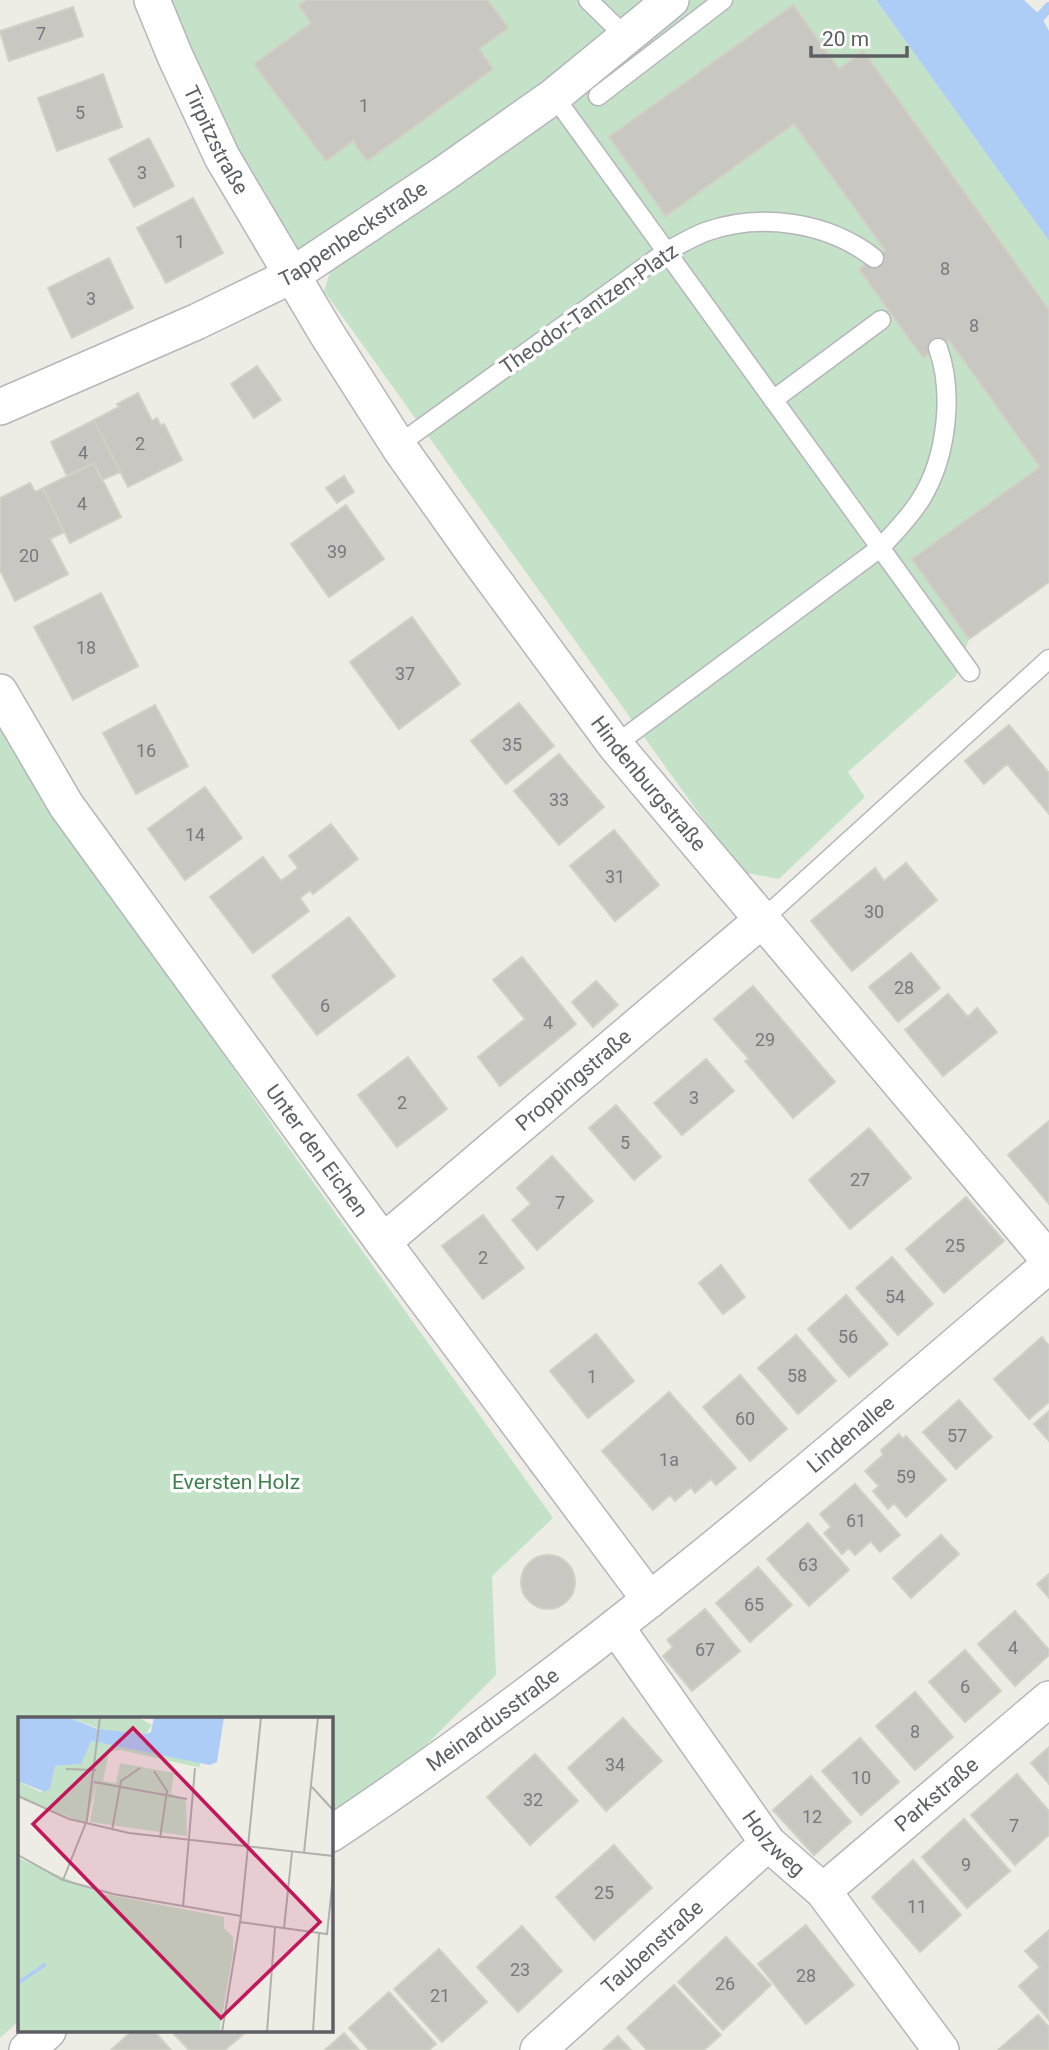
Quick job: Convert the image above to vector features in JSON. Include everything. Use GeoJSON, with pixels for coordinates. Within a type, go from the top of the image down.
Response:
{"type":"FeatureCollection","features":[{"type":"Feature","properties":{"kind":"street","name":"Tirpitzstraße"},"geometry":{"type":"LineString","coordinates":[[152,0],[222,157],[291,276]]}},
{"type":"Feature","properties":{"kind":"street","name":"Tappenbeckstraße"},"geometry":{"type":"LineString","coordinates":[[0,407],[196,322],[291,276],[554,96],[671,0]]}},
{"type":"Feature","properties":{"kind":"street","name":"Hindenburgstraße"},"geometry":{"type":"LineString","coordinates":[[291,276],[398,444],[492,578],[615,745],[1049,1259]]}},
{"type":"Feature","properties":{"kind":"street","name":"Unter den Eichen"},"geometry":{"type":"LineString","coordinates":[[0,692],[66,805],[383,1242],[650,1600]]}},
{"type":"Feature","properties":{"kind":"street","name":"Proppingstraße"},"geometry":{"type":"LineString","coordinates":[[383,1242],[763,919]]}},
{"type":"Feature","properties":{"kind":"street","name":"Lindenallee"},"geometry":{"type":"LineString","coordinates":[[650,1600],[1049,1265]]}},
{"type":"Feature","properties":{"kind":"street","name":"Meinardusstraße"},"geometry":{"type":"LineString","coordinates":[[332,1833],[425,1772],[650,1600]]}},
{"type":"Feature","properties":{"kind":"street","name":"Holzweg"},"geometry":{"type":"LineString","coordinates":[[616,1627],[768,1843],[823,1891],[941,2050]]}},
{"type":"Feature","properties":{"kind":"street","name":"Parkstraße"},"geometry":{"type":"LineString","coordinates":[[823,1891],[1049,1699]]}},
{"type":"Feature","properties":{"kind":"street","name":"Taubenstraße"},"geometry":{"type":"LineString","coordinates":[[538,2050],[768,1843]]}},
{"type":"Feature","properties":{"kind":"street"},"geometry":{"type":"LineString","coordinates":[[27,2050],[47,2032]]}},
{"type":"Feature","properties":{"kind":"lane"},"geometry":{"type":"LineString","coordinates":[[588,0],[626,37]]}},
{"type":"Feature","properties":{"kind":"lane"},"geometry":{"type":"LineString","coordinates":[[598,96],[723,0]]}},
{"type":"Feature","properties":{"kind":"lane"},"geometry":{"type":"LineString","coordinates":[[554,96],[970,671]]}},
{"type":"Feature","properties":{"kind":"lane","name":"Theodor-Tantzen-Platz"},"geometry":{"type":"LineString","coordinates":[[398,444],[667,251],[705,232],[767,222],[802,226],[835,234],[857,245],[874,258]]}},
{"type":"Feature","properties":{"kind":"lane"},"geometry":{"type":"LineString","coordinates":[[774,400],[881,320]]}},
{"type":"Feature","properties":{"kind":"lane"},"geometry":{"type":"LineString","coordinates":[[615,745],[880,548],[904,523],[923,496],[946,427],[948,388],[945,367],[938,348]]}},
{"type":"Feature","properties":{"kind":"lane"},"geometry":{"type":"LineString","coordinates":[[763,919],[1049,659]]}},
{"type":"Feature","properties":{"kind":"green space"},"geometry":{"type":"Polygon","coordinates":[[[152,0],[876,0],[1049,241],[1049,310],[864,52],[839,69],[793,5],[609,137],[666,216],[794,124],[1040,467],[912,559],[969,639],[956,676],[848,772],[865,797],[779,879],[741,872],[324,291],[331,269],[576,101],[564,88],[291,276],[152,0]]]}},
{"type":"Feature","properties":{"kind":"green space","name":"Eversten Holz"},"geometry":{"type":"Polygon","coordinates":[[[0,730],[271,1123],[553,1518],[492,1576],[496,1675],[405,1766],[332,1813],[332,1717],[18,1717],[18,2022],[0,2038],[0,730]]]}},
{"type":"Feature","properties":{"kind":"water"},"geometry":{"type":"Polygon","coordinates":[[[876,0],[1024,0],[1041,16],[1049,31],[1049,241],[876,0]]]}},
{"type":"Feature","properties":{"kind":"building"},"geometry":{"type":"Polygon","coordinates":[[[306,0],[488,0],[508,28],[479,49],[493,69],[367,161],[353,141],[326,161],[254,64],[311,23],[299,5],[306,0]]]}},
{"type":"Feature","properties":{"kind":"building"},"geometry":{"type":"Polygon","coordinates":[[[793,5],[839,69],[863,51],[1049,310],[1049,582],[969,639],[912,559],[1040,467],[949,340],[923,358],[859,269],[885,250],[794,124],[666,216],[609,137],[793,5]]]}},
{"type":"Feature","properties":{"kind":"building"},"geometry":{"type":"Polygon","coordinates":[[[73,7],[83,36],[9,61],[0,31],[73,7]]]}},
{"type":"Feature","properties":{"kind":"building"},"geometry":{"type":"Polygon","coordinates":[[[103,74],[122,127],[57,151],[38,98],[103,74]]]}},
{"type":"Feature","properties":{"kind":"building"},"geometry":{"type":"Polygon","coordinates":[[[149,138],[174,186],[134,207],[109,159],[149,138]]]}},
{"type":"Feature","properties":{"kind":"building"},"geometry":{"type":"Polygon","coordinates":[[[193,198],[223,253],[166,283],[137,228],[193,198]]]}},
{"type":"Feature","properties":{"kind":"building"},"geometry":{"type":"Polygon","coordinates":[[[109,258],[133,308],[72,338],[48,288],[109,258]]]}},
{"type":"Feature","properties":{"kind":"building"},"geometry":{"type":"Polygon","coordinates":[[[257,366],[281,400],[254,418],[231,384],[257,366]]]}},
{"type":"Feature","properties":{"kind":"building"},"geometry":{"type":"Polygon","coordinates":[[[138,393],[152,421],[157,418],[161,426],[164,424],[182,460],[128,487],[94,420],[138,393]]]}},
{"type":"Feature","properties":{"kind":"building"},"geometry":{"type":"Polygon","coordinates":[[[94,420],[120,472],[102,480],[94,463],[67,476],[51,442],[94,420]]]}},
{"type":"Feature","properties":{"kind":"building"},"geometry":{"type":"Polygon","coordinates":[[[94,463],[121,517],[70,543],[43,488],[94,463]]]}},
{"type":"Feature","properties":{"kind":"building"},"geometry":{"type":"Polygon","coordinates":[[[344,476],[354,492],[337,503],[326,488],[344,476]]]}},
{"type":"Feature","properties":{"kind":"building"},"geometry":{"type":"Polygon","coordinates":[[[30,483],[35,492],[43,488],[64,532],[50,539],[68,574],[15,601],[0,570],[0,498],[30,483]]]}},
{"type":"Feature","properties":{"kind":"building"},"geometry":{"type":"Polygon","coordinates":[[[346,505],[384,559],[329,597],[291,544],[346,505]]]}},
{"type":"Feature","properties":{"kind":"building"},"geometry":{"type":"Polygon","coordinates":[[[101,593],[138,666],[73,700],[34,627],[101,593]]]}},
{"type":"Feature","properties":{"kind":"building"},"geometry":{"type":"Polygon","coordinates":[[[412,617],[460,684],[399,729],[350,662],[412,617]]]}},
{"type":"Feature","properties":{"kind":"building"},"geometry":{"type":"Polygon","coordinates":[[[519,703],[554,746],[506,784],[471,741],[519,703]]]}},
{"type":"Feature","properties":{"kind":"building"},"geometry":{"type":"Polygon","coordinates":[[[155,705],[188,766],[136,794],[103,733],[155,705]]]}},
{"type":"Feature","properties":{"kind":"building"},"geometry":{"type":"Polygon","coordinates":[[[1009,725],[1049,773],[1049,814],[1007,764],[984,784],[965,761],[1009,725]]]}},
{"type":"Feature","properties":{"kind":"building"},"geometry":{"type":"Polygon","coordinates":[[[559,754],[604,807],[559,845],[514,791],[559,754]]]}},
{"type":"Feature","properties":{"kind":"building"},"geometry":{"type":"Polygon","coordinates":[[[205,787],[242,838],[185,880],[148,829],[205,787]]]}},
{"type":"Feature","properties":{"kind":"building"},"geometry":{"type":"Polygon","coordinates":[[[331,824],[358,859],[313,894],[310,890],[300,898],[309,911],[253,953],[210,897],[263,857],[281,881],[298,868],[289,856],[331,824]]]}},
{"type":"Feature","properties":{"kind":"building"},"geometry":{"type":"Polygon","coordinates":[[[614,830],[659,885],[615,921],[570,866],[614,830]]]}},
{"type":"Feature","properties":{"kind":"building"},"geometry":{"type":"Polygon","coordinates":[[[906,863],[937,900],[852,971],[811,921],[875,868],[884,881],[906,863]]]}},
{"type":"Feature","properties":{"kind":"building"},"geometry":{"type":"Polygon","coordinates":[[[349,917],[395,976],[317,1035],[272,976],[349,917]]]}},
{"type":"Feature","properties":{"kind":"building"},"geometry":{"type":"Polygon","coordinates":[[[911,953],[940,988],[898,1022],[869,987],[911,953]]]}},
{"type":"Feature","properties":{"kind":"building"},"geometry":{"type":"Polygon","coordinates":[[[522,957],[576,1024],[500,1086],[478,1057],[525,1019],[493,980],[522,957]]]}},
{"type":"Feature","properties":{"kind":"building"},"geometry":{"type":"Polygon","coordinates":[[[596,981],[618,1005],[593,1027],[572,1002],[596,981]]]}},
{"type":"Feature","properties":{"kind":"building"},"geometry":{"type":"Polygon","coordinates":[[[753,986],[835,1082],[793,1118],[745,1061],[749,1059],[714,1019],[753,986]]]}},
{"type":"Feature","properties":{"kind":"building"},"geometry":{"type":"Polygon","coordinates":[[[948,994],[968,1017],[977,1008],[997,1032],[943,1076],[905,1030],[948,994]]]}},
{"type":"Feature","properties":{"kind":"building"},"geometry":{"type":"Polygon","coordinates":[[[408,1057],[447,1109],[397,1147],[358,1095],[408,1057]]]}},
{"type":"Feature","properties":{"kind":"building"},"geometry":{"type":"Polygon","coordinates":[[[706,1059],[734,1091],[682,1135],[654,1103],[706,1059]]]}},
{"type":"Feature","properties":{"kind":"building"},"geometry":{"type":"Polygon","coordinates":[[[616,1105],[661,1157],[634,1180],[589,1128],[616,1105]]]}},
{"type":"Feature","properties":{"kind":"building"},"geometry":{"type":"Polygon","coordinates":[[[1049,1121],[1049,1204],[1008,1155],[1049,1121]]]}},
{"type":"Feature","properties":{"kind":"building"},"geometry":{"type":"Polygon","coordinates":[[[869,1128],[911,1178],[850,1229],[809,1180],[869,1128]]]}},
{"type":"Feature","properties":{"kind":"building"},"geometry":{"type":"Polygon","coordinates":[[[552,1156],[593,1201],[537,1250],[512,1220],[531,1204],[517,1188],[552,1156]]]}},
{"type":"Feature","properties":{"kind":"building"},"geometry":{"type":"Polygon","coordinates":[[[966,1197],[1004,1241],[944,1293],[906,1249],[966,1197]]]}},
{"type":"Feature","properties":{"kind":"building"},"geometry":{"type":"Polygon","coordinates":[[[483,1215],[524,1268],[483,1299],[442,1246],[483,1215]]]}},
{"type":"Feature","properties":{"kind":"building"},"geometry":{"type":"Polygon","coordinates":[[[892,1257],[933,1304],[898,1335],[856,1288],[892,1257]]]}},
{"type":"Feature","properties":{"kind":"building"},"geometry":{"type":"Polygon","coordinates":[[[721,1265],[745,1297],[723,1314],[699,1283],[721,1265]]]}},
{"type":"Feature","properties":{"kind":"building"},"geometry":{"type":"Polygon","coordinates":[[[846,1295],[888,1344],[849,1377],[808,1329],[846,1295]]]}},
{"type":"Feature","properties":{"kind":"building"},"geometry":{"type":"Polygon","coordinates":[[[596,1334],[634,1381],[588,1418],[550,1371],[596,1334]]]}},
{"type":"Feature","properties":{"kind":"building"},"geometry":{"type":"Polygon","coordinates":[[[796,1335],[836,1381],[798,1414],[758,1368],[796,1335]]]}},
{"type":"Feature","properties":{"kind":"building"},"geometry":{"type":"Polygon","coordinates":[[[1042,1337],[1049,1346],[1049,1402],[1029,1419],[994,1379],[1042,1337]]]}},
{"type":"Feature","properties":{"kind":"building"},"geometry":{"type":"Polygon","coordinates":[[[740,1375],[787,1429],[750,1461],[703,1407],[740,1375]]]}},
{"type":"Feature","properties":{"kind":"building"},"geometry":{"type":"Polygon","coordinates":[[[669,1392],[736,1468],[716,1485],[711,1479],[695,1493],[691,1487],[675,1501],[670,1495],[653,1510],[602,1451],[669,1392]]]}},
{"type":"Feature","properties":{"kind":"building"},"geometry":{"type":"Polygon","coordinates":[[[959,1400],[992,1437],[956,1469],[923,1432],[959,1400]]]}},
{"type":"Feature","properties":{"kind":"building"},"geometry":{"type":"Polygon","coordinates":[[[1049,1411],[1049,1441],[1034,1424],[1049,1411]]]}},
{"type":"Feature","properties":{"kind":"building"},"geometry":{"type":"Polygon","coordinates":[[[899,1434],[903,1439],[906,1436],[946,1480],[906,1517],[894,1503],[888,1509],[873,1491],[879,1486],[865,1471],[883,1455],[881,1450],[899,1434]]]}},
{"type":"Feature","properties":{"kind":"building"},"geometry":{"type":"Polygon","coordinates":[[[855,1484],[900,1535],[880,1552],[871,1541],[855,1555],[849,1548],[842,1554],[824,1533],[831,1527],[820,1514],[855,1484]]]}},
{"type":"Feature","properties":{"kind":"building"},"geometry":{"type":"Polygon","coordinates":[[[808,1523],[849,1570],[809,1606],[767,1559],[808,1523]]]}},
{"type":"Feature","properties":{"kind":"building"},"geometry":{"type":"Polygon","coordinates":[[[941,1535],[959,1554],[911,1598],[893,1578],[941,1535]]]}},
{"type":"Feature","properties":{"kind":"building"},"geometry":{"type":"Polygon","coordinates":[[[548,1555],[567,1563],[575,1582],[567,1601],[548,1609],[529,1601],[521,1582],[529,1563],[548,1555]]]}},
{"type":"Feature","properties":{"kind":"building"},"geometry":{"type":"Polygon","coordinates":[[[758,1567],[792,1605],[750,1642],[716,1603],[758,1567]]]}},
{"type":"Feature","properties":{"kind":"building"},"geometry":{"type":"Polygon","coordinates":[[[1049,1574],[1049,1598],[1037,1584],[1049,1574]]]}},
{"type":"Feature","properties":{"kind":"building"},"geometry":{"type":"Polygon","coordinates":[[[705,1609],[740,1651],[692,1691],[663,1656],[673,1647],[667,1640],[705,1609]]]}},
{"type":"Feature","properties":{"kind":"building"},"geometry":{"type":"Polygon","coordinates":[[[1015,1611],[1049,1650],[1049,1655],[1015,1686],[978,1644],[1015,1611]]]}},
{"type":"Feature","properties":{"kind":"building"},"geometry":{"type":"Polygon","coordinates":[[[965,1650],[1001,1691],[965,1722],[929,1682],[965,1650]]]}},
{"type":"Feature","properties":{"kind":"building"},"geometry":{"type":"Polygon","coordinates":[[[915,1692],[953,1737],[915,1770],[876,1726],[915,1692]]]}},
{"type":"Feature","properties":{"kind":"building"},"geometry":{"type":"Polygon","coordinates":[[[623,1718],[662,1761],[606,1811],[568,1768],[623,1718]]]}},
{"type":"Feature","properties":{"kind":"building"},"geometry":{"type":"Polygon","coordinates":[[[860,1738],[899,1782],[861,1815],[822,1771],[860,1738]]]}},
{"type":"Feature","properties":{"kind":"building"},"geometry":{"type":"Polygon","coordinates":[[[1049,1747],[1049,1784],[1031,1763],[1049,1747]]]}},
{"type":"Feature","properties":{"kind":"building"},"geometry":{"type":"Polygon","coordinates":[[[535,1754],[578,1801],[530,1845],[487,1797],[535,1754]]]}},
{"type":"Feature","properties":{"kind":"building"},"geometry":{"type":"Polygon","coordinates":[[[1017,1774],[1049,1811],[1049,1835],[1015,1865],[971,1815],[1017,1774]]]}},
{"type":"Feature","properties":{"kind":"building"},"geometry":{"type":"Polygon","coordinates":[[[811,1776],[851,1822],[814,1855],[773,1810],[811,1776]]]}},
{"type":"Feature","properties":{"kind":"building"},"geometry":{"type":"Polygon","coordinates":[[[964,1819],[1010,1871],[967,1908],[922,1857],[964,1819]]]}},
{"type":"Feature","properties":{"kind":"building"},"geometry":{"type":"Polygon","coordinates":[[[614,1845],[652,1888],[594,1940],[556,1897],[614,1845]]]}},
{"type":"Feature","properties":{"kind":"building"},"geometry":{"type":"Polygon","coordinates":[[[913,1860],[961,1915],[920,1952],[872,1897],[913,1860]]]}},
{"type":"Feature","properties":{"kind":"building"},"geometry":{"type":"Polygon","coordinates":[[[806,1925],[854,1985],[806,2024],[758,1964],[806,1925]]]}},
{"type":"Feature","properties":{"kind":"building"},"geometry":{"type":"Polygon","coordinates":[[[522,1926],[562,1971],[518,2012],[477,1967],[522,1926]]]}},
{"type":"Feature","properties":{"kind":"building"},"geometry":{"type":"Polygon","coordinates":[[[1049,1930],[1049,2020],[1019,1986],[1040,1967],[1025,1951],[1049,1930]]]}},
{"type":"Feature","properties":{"kind":"building"},"geometry":{"type":"Polygon","coordinates":[[[726,1937],[771,1985],[723,2030],[678,1982],[726,1937]]]}},
{"type":"Feature","properties":{"kind":"building"},"geometry":{"type":"Polygon","coordinates":[[[439,1949],[487,2002],[442,2042],[394,1989],[439,1949]]]}},
{"type":"Feature","properties":{"kind":"building"},"geometry":{"type":"Polygon","coordinates":[[[674,1985],[721,2035],[704,2050],[647,2050],[627,2028],[674,1985]]]}},
{"type":"Feature","properties":{"kind":"building"},"geometry":{"type":"Polygon","coordinates":[[[389,1992],[436,2044],[429,2050],[369,2050],[349,2028],[389,1992]]]}},
{"type":"Feature","properties":{"kind":"building"},"geometry":{"type":"Polygon","coordinates":[[[1038,2015],[1049,2027],[1049,2050],[998,2050],[1038,2015]]]}},
{"type":"Feature","properties":{"kind":"building"},"geometry":{"type":"Polygon","coordinates":[[[131,2032],[155,2032],[171,2050],[111,2050],[131,2032]]]}},
{"type":"Feature","properties":{"kind":"building"},"geometry":{"type":"Polygon","coordinates":[[[172,2032],[246,2032],[225,2050],[189,2050],[172,2032]]]}},
{"type":"Feature","properties":{"kind":"building"},"geometry":{"type":"Polygon","coordinates":[[[344,2033],[359,2050],[325,2050],[344,2033]]]}},
{"type":"Feature","properties":{"kind":"building"},"geometry":{"type":"Polygon","coordinates":[[[618,2036],[631,2050],[603,2050],[618,2036]]]}},
{"type":"Feature","properties":{"kind":"waterway"},"geometry":{"type":"LineString","coordinates":[[1041,16],[1049,7]]}}]}
